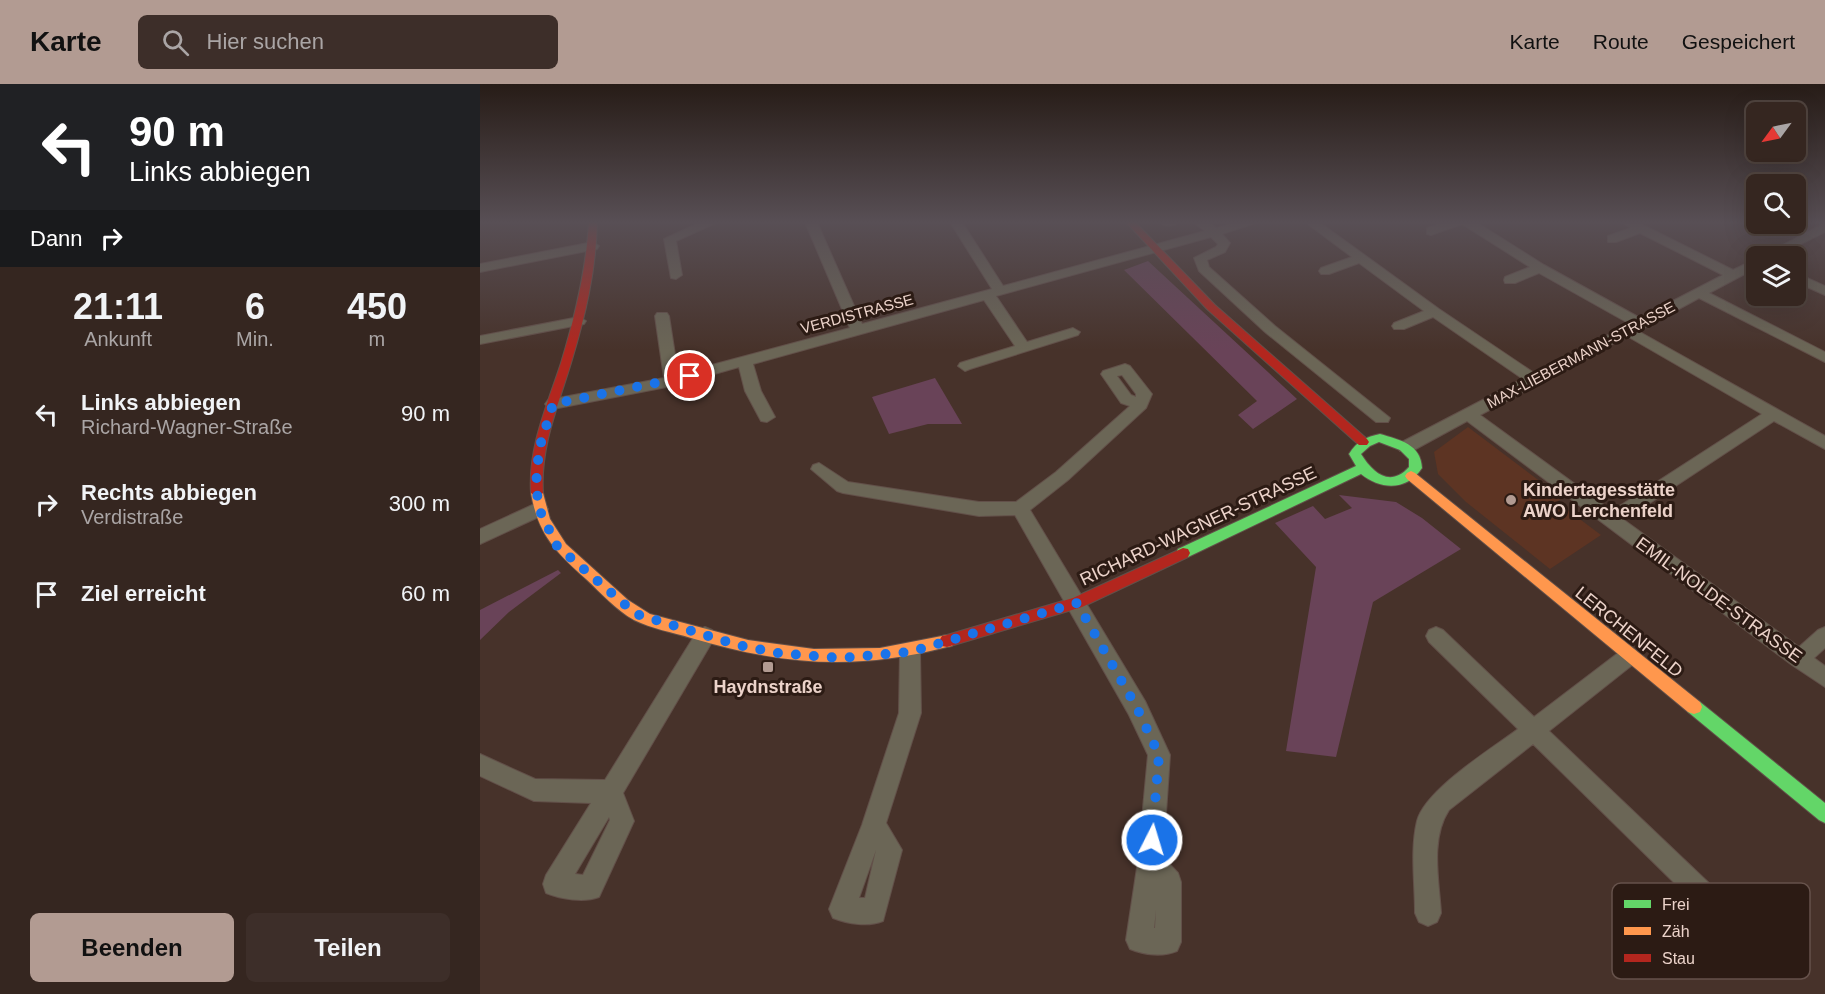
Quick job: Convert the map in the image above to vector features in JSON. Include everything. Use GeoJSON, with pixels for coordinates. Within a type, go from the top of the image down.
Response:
{"type":"FeatureCollection","features":[{"type":"Feature","properties":{"kind":"street"},"geometry":{"type":"LineString","coordinates":[[480,268],[498,264]]}},
{"type":"Feature","properties":{"kind":"street","name":"RICHARD-WAGNER-STRASSE"},"geometry":{"type":"LineString","coordinates":[[590,264],[579,321],[539,449],[536,485],[539,509],[557,546],[636,614],[738,645],[787,654],[840,658],[910,652],[1077,603],[1361,469]]}},
{"type":"Feature","properties":{"kind":"street"},"geometry":{"type":"LineString","coordinates":[[674,264],[676,275]]}},
{"type":"Feature","properties":{"kind":"street"},"geometry":{"type":"LineString","coordinates":[[829,264],[858,331]]}},
{"type":"Feature","properties":{"kind":"street"},"geometry":{"type":"LineString","coordinates":[[979,264],[1024,348]]}},
{"type":"Feature","properties":{"kind":"street","name":"VERDISTRASSE"},"geometry":{"type":"LineString","coordinates":[[553,404],[672,381],[1095,264]]}},
{"type":"Feature","properties":{"kind":"street"},"geometry":{"type":"LineString","coordinates":[[1170,264],[1211,307],[1363,442]]}},
{"type":"Feature","properties":{"kind":"street"},"geometry":{"type":"LineString","coordinates":[[1202,264],[1203,268],[1270,328],[1382,418]]}},
{"type":"Feature","properties":{"kind":"street"},"geometry":{"type":"LineString","coordinates":[[1325,271],[1344,264]]}},
{"type":"Feature","properties":{"kind":"street"},"geometry":{"type":"LineString","coordinates":[[1367,264],[1534,380]]}},
{"type":"Feature","properties":{"kind":"street"},"geometry":{"type":"LineString","coordinates":[[1534,264],[1774,414],[1825,443]]}},
{"type":"Feature","properties":{"kind":"street"},"geometry":{"type":"LineString","coordinates":[[1712,264],[1733,275]]}},
{"type":"Feature","properties":{"kind":"street"},"geometry":{"type":"LineString","coordinates":[[1510,280],[1540,268]]}},
{"type":"Feature","properties":{"kind":"street","name":"MAX-LIEBERMANN-STRASSE"},"geometry":{"type":"LineString","coordinates":[[1406,447],[1746,268]]}},
{"type":"Feature","properties":{"kind":"street"},"geometry":{"type":"LineString","coordinates":[[1806,282],[1825,291]]}},
{"type":"Feature","properties":{"kind":"street"},"geometry":{"type":"LineString","coordinates":[[1699,293],[1825,358]]}},
{"type":"Feature","properties":{"kind":"street"},"geometry":{"type":"LineString","coordinates":[[1399,326],[1434,312]]}},
{"type":"Feature","properties":{"kind":"street"},"geometry":{"type":"LineString","coordinates":[[662,316],[672,381]]}},
{"type":"Feature","properties":{"kind":"street"},"geometry":{"type":"LineString","coordinates":[[480,340],[495,335],[579,321]]}},
{"type":"Feature","properties":{"kind":"street"},"geometry":{"type":"LineString","coordinates":[[965,366],[1073,332]]}},
{"type":"Feature","properties":{"kind":"street"},"geometry":{"type":"LineString","coordinates":[[745,362],[753,391],[767,417]]}},
{"type":"Feature","properties":{"kind":"street"},"geometry":{"type":"LineString","coordinates":[[1331,413],[1335,382]]}},
{"type":"Feature","properties":{"kind":"street"},"geometry":{"type":"LineString","coordinates":[[819,468],[843,487],[979,509],[1020,508],[1062,476],[1141,404]]}},
{"type":"Feature","properties":{"kind":"street","name":"EMIL-NOLDE-STRASSE"},"geometry":{"type":"LineString","coordinates":[[1468,414],[1825,678]]}},
{"type":"Feature","properties":{"kind":"street"},"geometry":{"type":"LineString","coordinates":[[1611,520],[1774,414]]}},
{"type":"Feature","properties":{"kind":"street"},"geometry":{"type":"LineString","coordinates":[[1380,438],[1389,439],[1406,447],[1414,454],[1417,462],[1416,470],[1411,476],[1392,482],[1380,480],[1361,469],[1355,454],[1363,442],[1380,438]]}},
{"type":"Feature","properties":{"kind":"street","name":"LERCHENFELD"},"geometry":{"type":"LineString","coordinates":[[1411,476],[1825,814]]}},
{"type":"Feature","properties":{"kind":"street"},"geometry":{"type":"LineString","coordinates":[[1020,508],[1137,708],[1159,755],[1150,861]]}},
{"type":"Feature","properties":{"kind":"street"},"geometry":{"type":"LineString","coordinates":[[480,537],[539,509]]}},
{"type":"Feature","properties":{"kind":"street"},"geometry":{"type":"LineString","coordinates":[[480,765],[534,790],[611,792],[705,636]]}},
{"type":"Feature","properties":{"kind":"street"},"geometry":{"type":"LineString","coordinates":[[1436,636],[1691,883]]}},
{"type":"Feature","properties":{"kind":"street"},"geometry":{"type":"LineString","coordinates":[[1799,659],[1825,636]]}},
{"type":"Feature","properties":{"kind":"street"},"geometry":{"type":"LineString","coordinates":[[874,825],[910,713],[910,652]]}},
{"type":"Feature","properties":{"kind":"street"},"geometry":{"type":"LineString","coordinates":[[1428,913],[1426,842],[1429,820],[1441,802],[1629,656]]}},
{"type":"Feature","properties":{"kind":"shaded area"},"geometry":{"type":"Polygon","coordinates":[[[1139,264],[1152,264],[1297,399],[1253,429],[1238,415],[1257,401],[1124,270],[1139,264]]]}},
{"type":"Feature","properties":{"kind":"shaded area"},"geometry":{"type":"Polygon","coordinates":[[[935,378],[962,424],[928,424],[889,434],[872,397],[935,378]]]}},
{"type":"Feature","properties":{"kind":"shaded area","name":"Kindertagesstätte AWO Lerchenfeld"},"geometry":{"type":"Polygon","coordinates":[[[1468,427],[1562,498],[1557,502],[1601,535],[1550,569],[1466,502],[1438,474],[1434,452],[1468,427]]]}},
{"type":"Feature","properties":{"kind":"shaded area"},"geometry":{"type":"Polygon","coordinates":[[[1339,495],[1396,502],[1422,518],[1461,549],[1373,602],[1336,757],[1286,751],[1316,567],[1275,523],[1313,506],[1325,519],[1352,508],[1339,495]]]}},
{"type":"Feature","properties":{"kind":"shaded area"},"geometry":{"type":"Polygon","coordinates":[[[558,570],[561,573],[509,612],[480,640],[480,610],[558,570]]]}},
{"type":"Feature","properties":{"kind":"traffic: fast"},"geometry":{"type":"LineString","coordinates":[[1380,438],[1405,447],[1415,457],[1416,468],[1408,477],[1395,482],[1380,481],[1366,472],[1355,454],[1366,443],[1380,438]]}},
{"type":"Feature","properties":{"kind":"traffic: fast"},"geometry":{"type":"LineString","coordinates":[[1183,553],[1361,469]]}},
{"type":"Feature","properties":{"kind":"traffic: fast"},"geometry":{"type":"LineString","coordinates":[[1694,707],[1825,814]]}},
{"type":"Feature","properties":{"kind":"traffic: slow"},"geometry":{"type":"LineString","coordinates":[[1411,476],[1694,707]]}},
{"type":"Feature","properties":{"kind":"traffic: slow"},"geometry":{"type":"LineString","coordinates":[[537,493],[543,519],[561,548],[623,604],[645,618],[715,639],[814,656],[880,654],[947,641]]}},
{"type":"Feature","properties":{"kind":"traffic: jam"},"geometry":{"type":"LineString","coordinates":[[537,493],[539,452],[582,305],[590,264]]}},
{"type":"Feature","properties":{"kind":"traffic: jam"},"geometry":{"type":"LineString","coordinates":[[1170,264],[1211,307],[1363,442]]}},
{"type":"Feature","properties":{"kind":"traffic: jam"},"geometry":{"type":"LineString","coordinates":[[947,641],[1077,603],[1183,553]]}},
{"type":"Feature","properties":{"kind":"place","name":"Kindertagesstätte AWO Lerchenfeld"},"geometry":{"type":"Point","coordinates":[1511,500]}},
{"type":"Feature","properties":{"kind":"place","name":"Haydnstraße"},"geometry":{"type":"Point","coordinates":[768,667]}},
{"type":"Feature","properties":{"kind":"route"},"geometry":{"type":"LineString","coordinates":[[690,376],[553,404],[539,449],[536,485],[539,509],[557,546],[636,614],[721,641],[777,653],[840,658],[910,652],[1077,603],[1137,708],[1159,755],[1152,840]]}}]}
